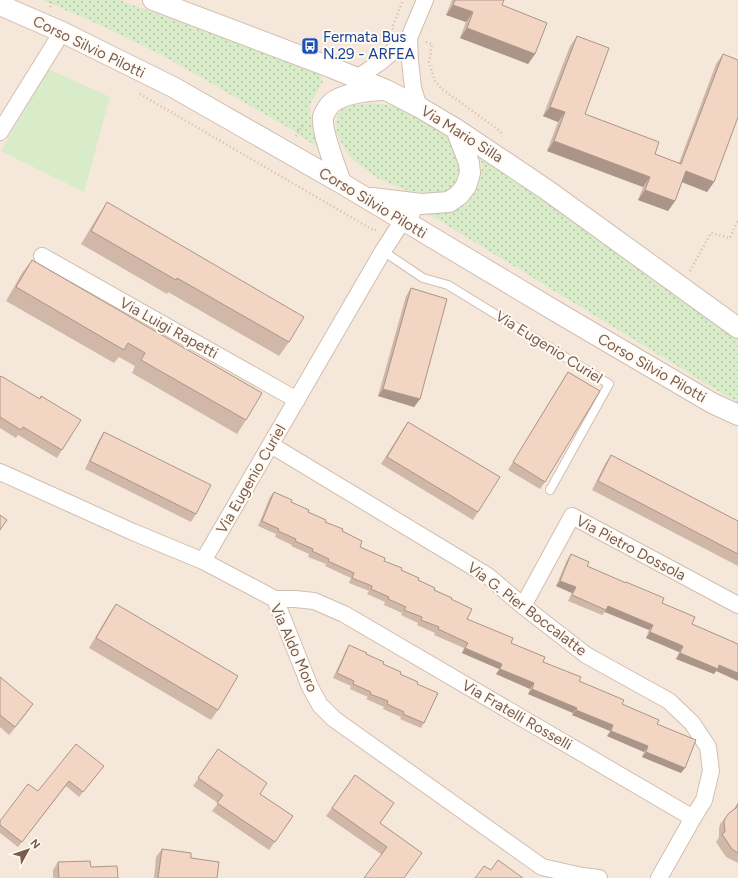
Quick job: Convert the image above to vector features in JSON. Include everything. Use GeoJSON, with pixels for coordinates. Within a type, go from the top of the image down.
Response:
{"type":"FeatureCollection","features":[{"type":"Feature","properties":{"kind":"street","name":"Via Mario Silla"},"geometry":{"type":"LineString","coordinates":[[154,0],[357,78],[386,90],[419,107],[456,129],[547,190],[738,328]]}},
{"type":"Feature","properties":{"kind":"street"},"geometry":{"type":"LineString","coordinates":[[419,107],[413,88],[409,38],[425,0]]}},
{"type":"Feature","properties":{"kind":"street","name":"Corso Silvio Pilotti"},"geometry":{"type":"LineString","coordinates":[[0,5],[62,32],[173,87],[364,197],[398,228],[557,312],[712,402],[738,415]]}},
{"type":"Feature","properties":{"kind":"street"},"geometry":{"type":"LineString","coordinates":[[0,132],[62,32]]}},
{"type":"Feature","properties":{"kind":"street"},"geometry":{"type":"LineString","coordinates":[[357,78],[409,38]]}},
{"type":"Feature","properties":{"kind":"street"},"geometry":{"type":"LineString","coordinates":[[341,183],[324,132],[323,118],[327,108],[335,100],[350,95],[362,92],[386,90]]}},
{"type":"Feature","properties":{"kind":"street"},"geometry":{"type":"LineString","coordinates":[[364,197],[425,204],[449,202],[460,195],[466,186],[470,173],[469,163],[456,129]]}},
{"type":"Feature","properties":{"kind":"street","name":"Via Eugenio Curiel"},"geometry":{"type":"LineString","coordinates":[[203,561],[383,251],[398,228],[425,204]]}},
{"type":"Feature","properties":{"kind":"street","name":"Via Luigi Rapetti"},"geometry":{"type":"LineString","coordinates":[[42,256],[297,400]]}},
{"type":"Feature","properties":{"kind":"street","name":"Via G. Pier Boccalatte"},"geometry":{"type":"LineString","coordinates":[[271,444],[488,576],[523,606],[586,655],[669,702],[692,723],[708,747],[711,771],[704,800],[693,818]]}},
{"type":"Feature","properties":{"kind":"street","name":"Via Aldo Moro"},"geometry":{"type":"LineString","coordinates":[[0,472],[133,532],[203,561],[275,599],[310,687],[320,705],[334,719],[542,867],[582,877],[599,878]]}},
{"type":"Feature","properties":{"kind":"street","name":"Via Pietro Dossola"},"geometry":{"type":"LineString","coordinates":[[523,606],[572,516],[738,605]]}},
{"type":"Feature","properties":{"kind":"street","name":"Via Fratelli Rosselli"},"geometry":{"type":"LineString","coordinates":[[275,599],[314,601],[344,614],[693,818]]}},
{"type":"Feature","properties":{"kind":"street"},"geometry":{"type":"LineString","coordinates":[[658,878],[693,818]]}},
{"type":"Feature","properties":{"kind":"lane","name":"Via Eugenio Curiel"},"geometry":{"type":"LineString","coordinates":[[383,251],[423,278],[448,285],[609,384],[550,490]]}},
{"type":"Feature","properties":{"kind":"path"},"geometry":{"type":"LineString","coordinates":[[136,92],[373,230],[398,228]]}},
{"type":"Feature","properties":{"kind":"path"},"geometry":{"type":"LineString","coordinates":[[682,287],[711,233],[730,238],[738,220]]}},
{"type":"Feature","properties":{"kind":"shaded area"},"geometry":{"type":"Polygon","coordinates":[[[0,0],[738,0],[738,878],[0,878],[0,0]]]}},
{"type":"Feature","properties":{"kind":"green space"},"geometry":{"type":"Polygon","coordinates":[[[42,0],[119,0],[318,73],[323,81],[309,106],[313,131],[322,150],[289,128],[162,55],[107,28],[42,0]]]}},
{"type":"Feature","properties":{"kind":"green space"},"geometry":{"type":"Polygon","coordinates":[[[48,69],[110,97],[84,192],[1,151],[48,69]]]}},
{"type":"Feature","properties":{"kind":"green space"},"geometry":{"type":"Polygon","coordinates":[[[372,103],[399,107],[417,115],[446,135],[455,147],[464,166],[461,177],[455,186],[444,192],[428,193],[408,191],[379,179],[352,159],[336,132],[337,116],[343,108],[358,104],[372,103]]]}},
{"type":"Feature","properties":{"kind":"green space"},"geometry":{"type":"Polygon","coordinates":[[[479,152],[738,337],[738,403],[427,213],[435,214],[457,207],[474,194],[480,180],[482,166],[479,152]]]}},
{"type":"Feature","properties":{"kind":"building"},"geometry":{"type":"Polygon","coordinates":[[[455,0],[504,0],[502,5],[547,23],[535,54],[467,28],[473,12],[453,5],[455,0]]]}},
{"type":"Feature","properties":{"kind":"building"},"geometry":{"type":"Polygon","coordinates":[[[577,36],[609,48],[585,114],[659,142],[655,154],[681,164],[723,54],[738,60],[738,117],[714,182],[686,171],[675,201],[645,190],[650,177],[554,141],[565,112],[550,107],[577,36]]]}},
{"type":"Feature","properties":{"kind":"building"},"geometry":{"type":"Polygon","coordinates":[[[107,202],[304,317],[289,342],[91,231],[107,202]]]}},
{"type":"Feature","properties":{"kind":"building"},"geometry":{"type":"Polygon","coordinates":[[[32,260],[262,393],[246,420],[141,360],[145,353],[128,343],[124,350],[16,287],[32,260]]]}},
{"type":"Feature","properties":{"kind":"building"},"geometry":{"type":"Polygon","coordinates":[[[411,288],[447,299],[420,399],[383,389],[411,288]]]}},
{"type":"Feature","properties":{"kind":"building"},"geometry":{"type":"Polygon","coordinates":[[[568,372],[600,391],[545,482],[513,462],[568,372]]]}},
{"type":"Feature","properties":{"kind":"building"},"geometry":{"type":"Polygon","coordinates":[[[1,376],[40,399],[41,396],[81,420],[62,450],[23,427],[21,430],[0,417],[1,376]]]}},
{"type":"Feature","properties":{"kind":"building"},"geometry":{"type":"Polygon","coordinates":[[[408,422],[500,477],[478,512],[387,457],[408,422]]]}},
{"type":"Feature","properties":{"kind":"building"},"geometry":{"type":"Polygon","coordinates":[[[104,432],[211,485],[196,514],[90,461],[104,432]]]}},
{"type":"Feature","properties":{"kind":"building"},"geometry":{"type":"Polygon","coordinates":[[[611,455],[738,521],[738,554],[598,481],[611,455]]]}},
{"type":"Feature","properties":{"kind":"building"},"geometry":{"type":"Polygon","coordinates":[[[274,492],[292,500],[291,502],[309,510],[308,512],[326,520],[325,522],[343,529],[342,531],[362,541],[360,547],[385,558],[384,561],[402,568],[401,570],[419,578],[418,580],[435,588],[434,590],[472,609],[467,619],[513,638],[511,643],[545,657],[543,662],[581,677],[579,681],[624,700],[622,704],[659,720],[657,724],[696,740],[685,768],[646,752],[648,746],[611,731],[613,725],[576,710],[577,708],[532,689],[534,683],[500,669],[502,664],[465,648],[468,643],[438,629],[439,627],[421,620],[422,617],[404,610],[406,607],[371,589],[372,586],[352,578],[354,573],[328,561],[329,559],[312,551],[313,549],[295,541],[296,539],[278,531],[279,529],[262,521],[274,492]]]}},
{"type":"Feature","properties":{"kind":"building"},"geometry":{"type":"Polygon","coordinates":[[[0,515],[7,520],[0,530],[0,515]]]}},
{"type":"Feature","properties":{"kind":"building"},"geometry":{"type":"Polygon","coordinates":[[[571,554],[589,562],[587,566],[664,598],[662,603],[695,617],[692,624],[738,644],[738,673],[719,665],[718,669],[680,653],[683,646],[650,632],[653,625],[608,606],[606,610],[572,595],[576,587],[560,581],[571,554]]]}},
{"type":"Feature","properties":{"kind":"building"},"geometry":{"type":"Polygon","coordinates":[[[116,604],[238,676],[218,710],[96,638],[116,604]]]}},
{"type":"Feature","properties":{"kind":"building"},"geometry":{"type":"Polygon","coordinates":[[[349,645],[384,662],[383,664],[401,672],[400,674],[418,682],[417,684],[438,693],[424,723],[403,714],[404,712],[387,704],[388,701],[370,694],[371,692],[353,684],[354,681],[337,673],[349,645]]]}},
{"type":"Feature","properties":{"kind":"building"},"geometry":{"type":"Polygon","coordinates":[[[0,677],[33,704],[15,727],[0,715],[0,677]]]}},
{"type":"Feature","properties":{"kind":"building"},"geometry":{"type":"Polygon","coordinates":[[[76,744],[104,766],[83,792],[69,781],[22,842],[0,825],[0,821],[28,784],[38,791],[76,744]]]}},
{"type":"Feature","properties":{"kind":"building"},"geometry":{"type":"Polygon","coordinates":[[[218,749],[267,783],[260,794],[293,816],[275,842],[217,803],[223,795],[198,778],[218,749]]]}},
{"type":"Feature","properties":{"kind":"building"},"geometry":{"type":"Polygon","coordinates":[[[355,775],[394,803],[380,823],[422,853],[404,878],[364,878],[387,847],[332,808],[355,775]]]}},
{"type":"Feature","properties":{"kind":"building"},"geometry":{"type":"Polygon","coordinates":[[[738,804],[738,853],[732,849],[722,834],[725,832],[724,821],[726,817],[736,808],[738,804]]]}},
{"type":"Feature","properties":{"kind":"building"},"geometry":{"type":"Polygon","coordinates":[[[162,849],[191,853],[191,858],[219,862],[217,878],[158,878],[162,849]]]}},
{"type":"Feature","properties":{"kind":"building"},"geometry":{"type":"Polygon","coordinates":[[[498,860],[523,878],[475,878],[484,866],[491,870],[498,860]]]}},
{"type":"Feature","properties":{"kind":"building"},"geometry":{"type":"Polygon","coordinates":[[[90,861],[91,867],[117,866],[118,878],[59,878],[58,862],[90,861]]]}},
{"type":"Feature","properties":{"kind":"place","name":"Fermata Bus N.29 - ARFEA"},"geometry":{"type":"Point","coordinates":[310,46]}}]}
